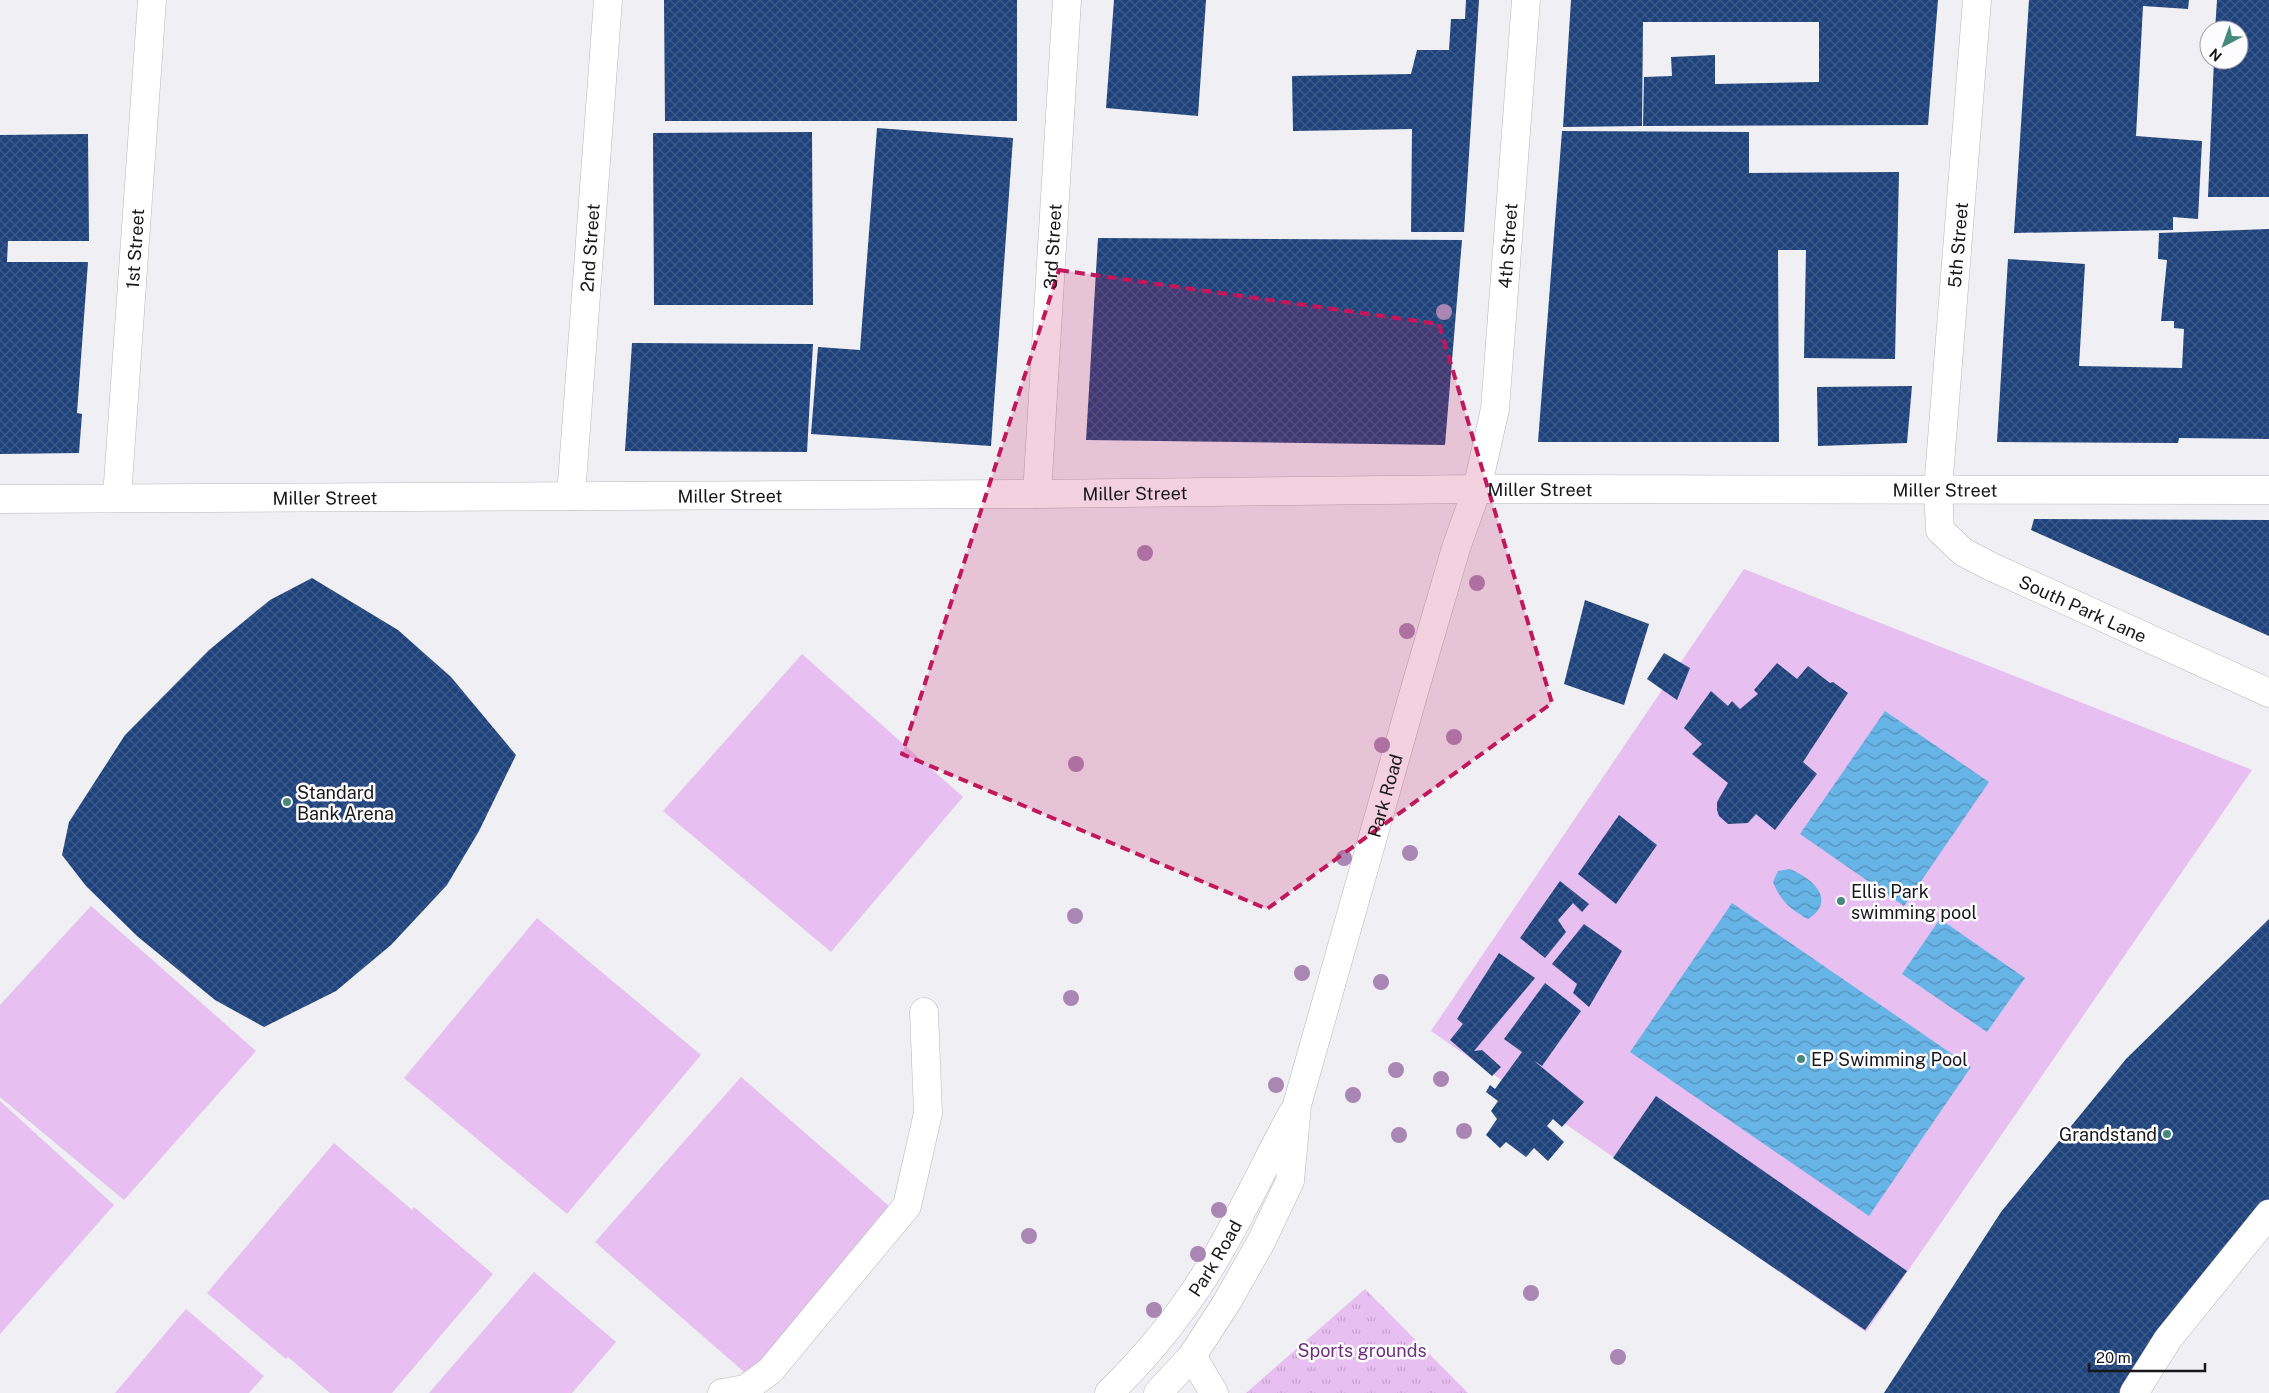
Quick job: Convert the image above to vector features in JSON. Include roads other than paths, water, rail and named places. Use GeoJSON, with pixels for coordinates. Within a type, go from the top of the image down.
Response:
{"type":"FeatureCollection","features":[{"type":"Feature","properties":{"kind":"street","name":"1st Street"},"geometry":{"type":"LineString","coordinates":[[117,497],[152,0]]}},
{"type":"Feature","properties":{"kind":"street","name":"2nd Street"},"geometry":{"type":"LineString","coordinates":[[571,496],[608,0]]}},
{"type":"Feature","properties":{"kind":"street","name":"3rd Street"},"geometry":{"type":"LineString","coordinates":[[1037,494],[1067,0]]}},
{"type":"Feature","properties":{"kind":"street","name":"4th Street"},"geometry":{"type":"LineString","coordinates":[[1477,489],[1495,409],[1526,0]]}},
{"type":"Feature","properties":{"kind":"street","name":"5th Street"},"geometry":{"type":"LineString","coordinates":[[1938,490],[1977,0]]}},
{"type":"Feature","properties":{"kind":"street","name":"Miller Street"},"geometry":{"type":"LineString","coordinates":[[0,499],[1037,494],[1477,489],[2269,490]]}},
{"type":"Feature","properties":{"kind":"street","name":"Park Road"},"geometry":{"type":"LineString","coordinates":[[1158,1393],[1192,1356],[1228,1302],[1261,1242],[1290,1181],[1297,1106],[1418,676],[1456,548],[1477,489]]}},
{"type":"Feature","properties":{"kind":"street","name":"South Park Lane"},"geometry":{"type":"LineString","coordinates":[[1938,490],[1940,530],[1963,552],[2269,693]]}},
{"type":"Feature","properties":{"kind":"street"},"geometry":{"type":"LineString","coordinates":[[722,1393],[746,1389],[770,1371],[907,1206],[928,1113],[924,1012]]}},
{"type":"Feature","properties":{"kind":"street","name":"Park Road"},"geometry":{"type":"LineString","coordinates":[[1108,1393],[1167,1329],[1209,1269],[1234,1226],[1260,1172],[1297,1106]]}},
{"type":"Feature","properties":{"kind":"street"},"geometry":{"type":"LineString","coordinates":[[2134,1393],[2168,1339],[2269,1214]]}},
{"type":"Feature","properties":{"kind":"street"},"geometry":{"type":"LineString","coordinates":[[1192,1356],[1214,1393]]}},
{"type":"Feature","properties":{"kind":"water"},"geometry":{"type":"Polygon","coordinates":[[[1885,711],[1989,782],[1904,906],[1800,834],[1885,711]]]}},
{"type":"Feature","properties":{"kind":"water"},"geometry":{"type":"Polygon","coordinates":[[[1789,869],[1813,883],[1821,897],[1821,904],[1817,912],[1808,919],[1787,904],[1773,882],[1778,871],[1789,869]]]}},
{"type":"Feature","properties":{"kind":"water","name":"EP Swimming Pool"},"geometry":{"type":"Polygon","coordinates":[[[1732,903],[1971,1067],[1869,1216],[1630,1052],[1732,903]]]}},
{"type":"Feature","properties":{"kind":"water"},"geometry":{"type":"Polygon","coordinates":[[[1940,919],[2025,978],[1987,1032],[1902,974],[1940,919]]]}},
{"type":"Feature","properties":{"kind":"place","name":"Standard Bank Arena"},"geometry":{"type":"Point","coordinates":[287,802]}},
{"type":"Feature","properties":{"kind":"place","name":"Ellis Park swimming pool"},"geometry":{"type":"Point","coordinates":[1841,901]}},
{"type":"Feature","properties":{"kind":"place","name":"EP Swimming Pool"},"geometry":{"type":"Point","coordinates":[1801,1059]}},
{"type":"Feature","properties":{"kind":"place","name":"Grandstand"},"geometry":{"type":"Point","coordinates":[2167,1134]}},
{"type":"Feature","properties":{"kind":"park label","name":"Sports grounds"},"geometry":{"type":"Point","coordinates":[1362,1350]}}]}
